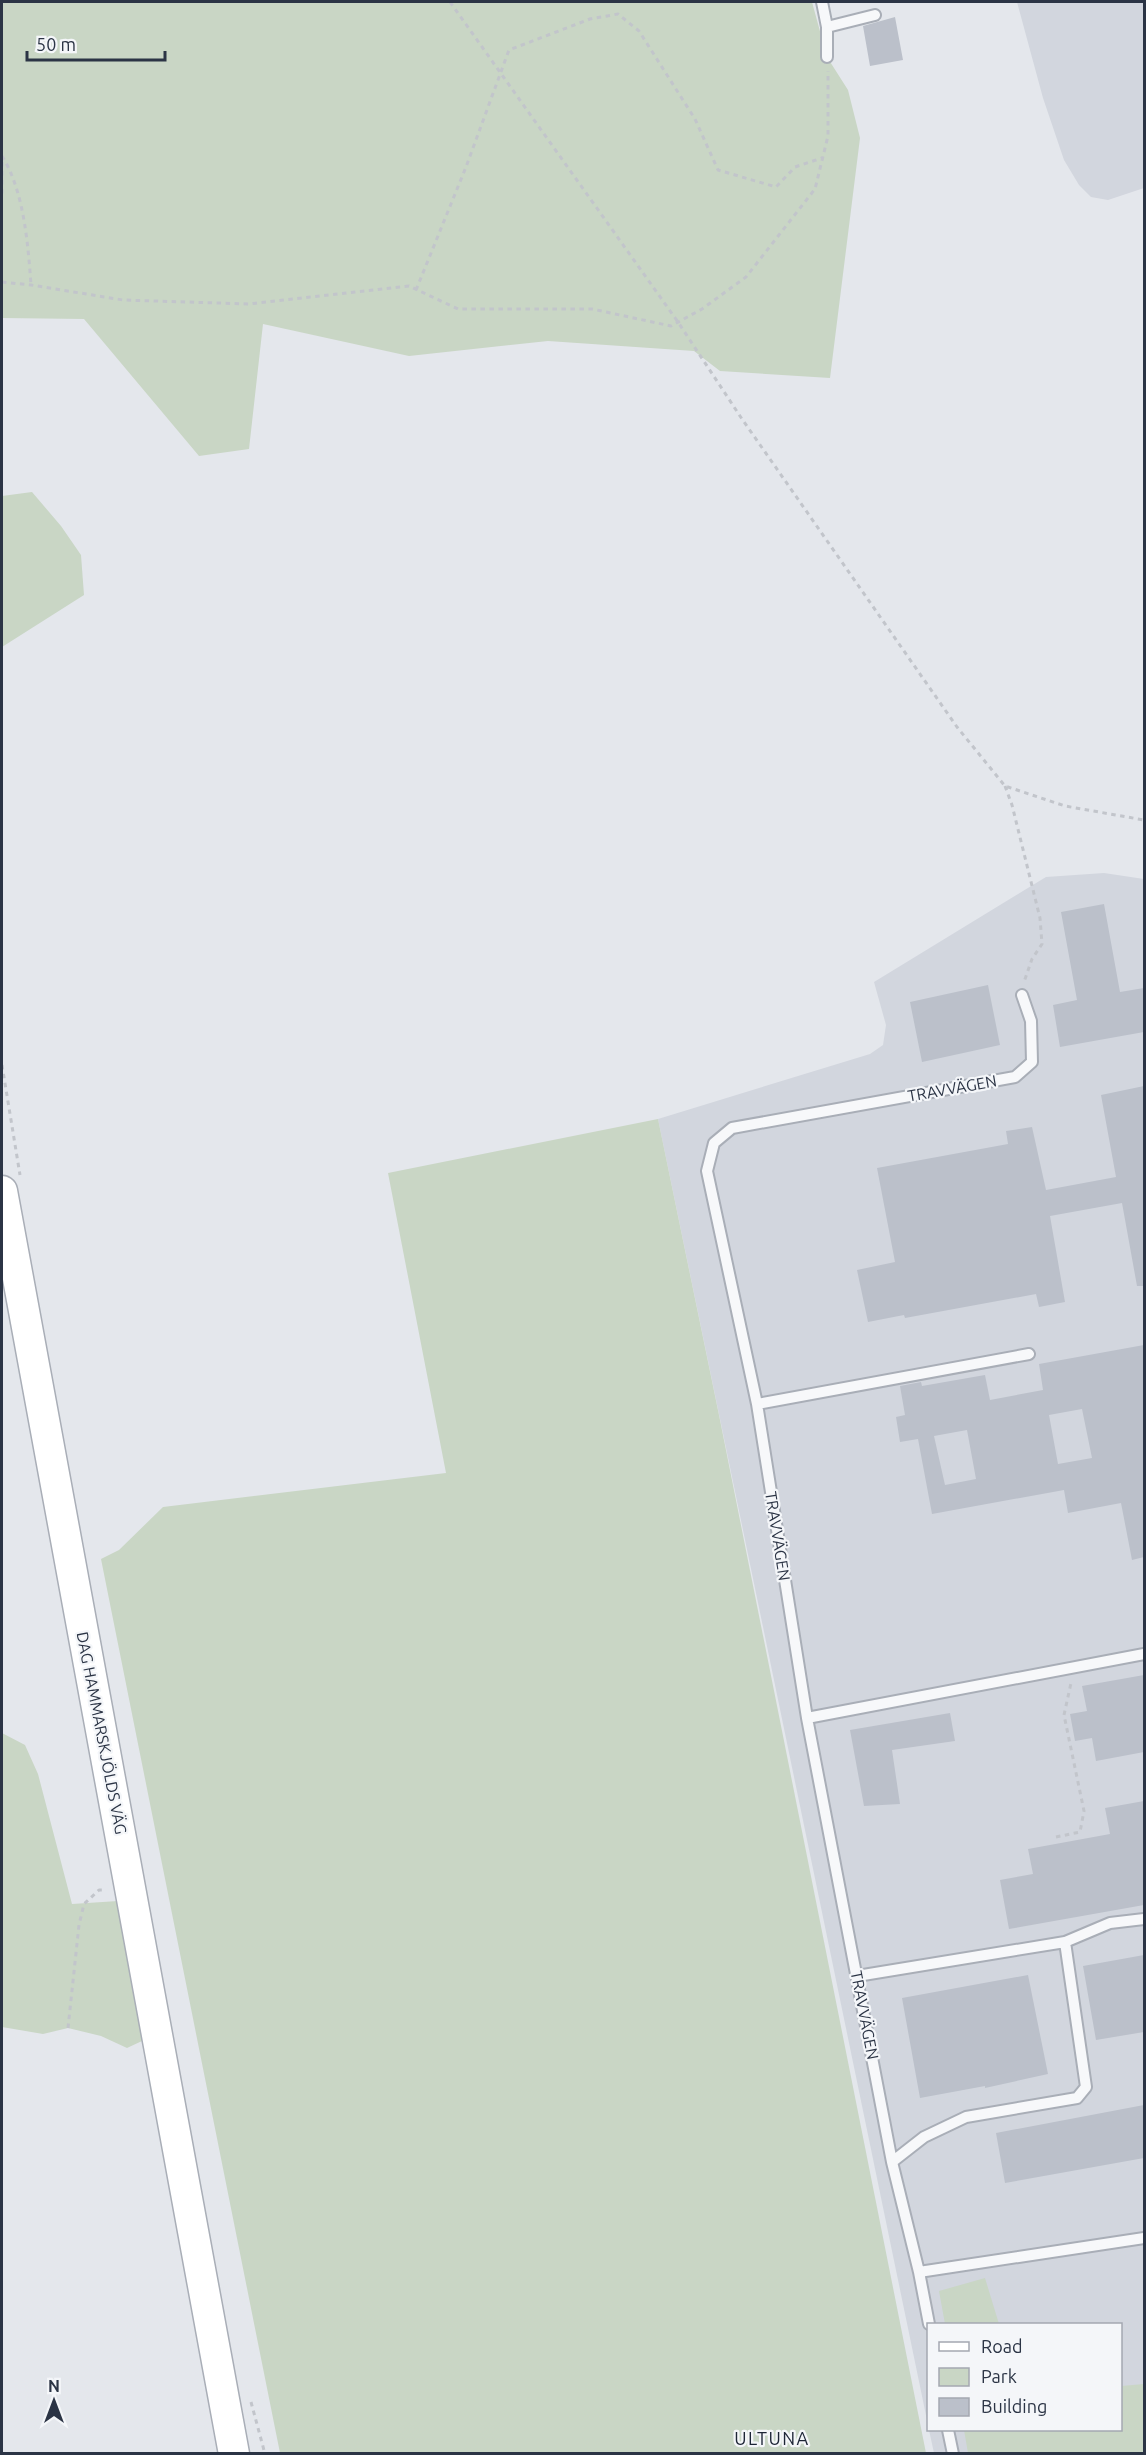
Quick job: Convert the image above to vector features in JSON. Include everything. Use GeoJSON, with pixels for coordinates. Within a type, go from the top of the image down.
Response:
{"type":"FeatureCollection","features":[{"type":"Feature","properties":{"kind":"main road","name":"DAG HAMMARSKJÖLDS VÄG"},"geometry":{"type":"LineString","coordinates":[[2,1191],[234,2454]]}},
{"type":"Feature","properties":{"kind":"main road","name":"DAG HAMMARSKJÖLDS VÄG"},"geometry":{"type":"LineString","coordinates":[[201,2276],[252,2454]]}},
{"type":"Feature","properties":{"kind":"lane"},"geometry":{"type":"LineString","coordinates":[[822,2],[827,57]]}},
{"type":"Feature","properties":{"kind":"lane"},"geometry":{"type":"LineString","coordinates":[[826,27],[875,15]]}},
{"type":"Feature","properties":{"kind":"lane","name":"TRAVVÄGEN"},"geometry":{"type":"LineString","coordinates":[[929,2323],[919,2272],[892,2162],[807,1718],[757,1404],[707,1171],[714,1143],[732,1128],[1015,1077],[1032,1062],[1031,1021],[1022,996]]}},
{"type":"Feature","properties":{"kind":"lane"},"geometry":{"type":"LineString","coordinates":[[757,1404],[1029,1354]]}},
{"type":"Feature","properties":{"kind":"lane"},"geometry":{"type":"LineString","coordinates":[[807,1718],[1144,1654]]}},
{"type":"Feature","properties":{"kind":"lane"},"geometry":{"type":"LineString","coordinates":[[857,1976],[1065,1942],[1110,1923],[1144,1919]]}},
{"type":"Feature","properties":{"kind":"lane"},"geometry":{"type":"LineString","coordinates":[[892,2162],[924,2137],[966,2117],[1077,2098],[1086,2087],[1065,1942]]}},
{"type":"Feature","properties":{"kind":"lane"},"geometry":{"type":"LineString","coordinates":[[919,2272],[1144,2238]]}},
{"type":"Feature","properties":{"kind":"lane"},"geometry":{"type":"LineString","coordinates":[[948,2431],[953,2454]]}},
{"type":"Feature","properties":{"kind":"path"},"geometry":{"type":"LineString","coordinates":[[450,2],[678,322],[742,419],[951,718],[1005,786],[1012,805],[1040,918],[1042,944],[1025,975],[1022,996]]}},
{"type":"Feature","properties":{"kind":"path"},"geometry":{"type":"LineString","coordinates":[[416,290],[466,167],[509,50],[590,19],[618,14],[639,31],[695,119],[718,170],[776,187],[795,167],[823,158]]}},
{"type":"Feature","properties":{"kind":"path"},"geometry":{"type":"LineString","coordinates":[[2,282],[123,300],[249,304],[409,286],[458,309],[592,309],[671,326],[702,309],[746,277],[815,189],[828,136],[827,57]]}},
{"type":"Feature","properties":{"kind":"path"},"geometry":{"type":"LineString","coordinates":[[2,156],[27,233],[31,285]]}},
{"type":"Feature","properties":{"kind":"path"},"geometry":{"type":"LineString","coordinates":[[2,162],[2,194]]}},
{"type":"Feature","properties":{"kind":"path"},"geometry":{"type":"LineString","coordinates":[[1005,786],[1065,806],[1144,820]]}},
{"type":"Feature","properties":{"kind":"path"},"geometry":{"type":"LineString","coordinates":[[1056,1837],[1080,1832],[1084,1821],[1084,1811],[1064,1715],[1076,1667]]}},
{"type":"Feature","properties":{"kind":"path"},"geometry":{"type":"LineString","coordinates":[[68,2028],[79,1925],[84,1904],[99,1890],[131,1887]]}},
{"type":"Feature","properties":{"kind":"shaded area"},"geometry":{"type":"Polygon","coordinates":[[[1017,2],[1144,2],[1144,188],[1108,200],[1091,197],[1079,185],[1064,160],[1043,98],[1017,2]]]}},
{"type":"Feature","properties":{"kind":"shaded area"},"geometry":{"type":"Polygon","coordinates":[[[1104,873],[1144,879],[1144,2453],[934,2453],[929,2431],[1122,2431],[1122,2323],[927,2323],[927,2420],[658,1119],[870,1054],[883,1045],[886,1025],[874,982],[1046,877],[1104,873]]]}},
{"type":"Feature","properties":{"kind":"green space"},"geometry":{"type":"Polygon","coordinates":[[[2,2],[812,2],[827,57],[848,90],[860,138],[830,378],[720,371],[694,351],[548,341],[409,356],[263,324],[249,449],[199,456],[84,319],[2,318],[2,2]]]}},
{"type":"Feature","properties":{"kind":"green space"},"geometry":{"type":"Polygon","coordinates":[[[32,492],[61,526],[81,555],[84,595],[2,647],[2,496],[32,492]]]}},
{"type":"Feature","properties":{"kind":"green space"},"geometry":{"type":"Polygon","coordinates":[[[658,1119],[926,2453],[280,2453],[101,1559],[119,1550],[163,1507],[446,1473],[388,1173],[658,1119]]]}},
{"type":"Feature","properties":{"kind":"green space"},"geometry":{"type":"Polygon","coordinates":[[[2,1733],[25,1745],[38,1774],[72,1904],[118,1901],[136,1981],[142,2041],[127,2048],[101,2036],[68,2028],[43,2034],[2,2027],[2,1733]]]}},
{"type":"Feature","properties":{"kind":"green space"},"geometry":{"type":"Polygon","coordinates":[[[985,2278],[999,2323],[945,2323],[939,2291],[985,2278]]]}},
{"type":"Feature","properties":{"kind":"green space"},"geometry":{"type":"Polygon","coordinates":[[[1144,2384],[1144,2453],[968,2453],[964,2431],[1122,2431],[1122,2386],[1144,2384]]]}},
{"type":"Feature","properties":{"kind":"building"},"geometry":{"type":"Polygon","coordinates":[[[895,17],[903,60],[870,66],[863,26],[895,17]]]}},
{"type":"Feature","properties":{"kind":"building"},"geometry":{"type":"Polygon","coordinates":[[[1104,904],[1120,992],[1144,988],[1144,1032],[1060,1047],[1053,1005],[1077,1000],[1061,912],[1104,904]]]}},
{"type":"Feature","properties":{"kind":"building"},"geometry":{"type":"Polygon","coordinates":[[[988,985],[1000,1045],[922,1062],[910,1002],[988,985]]]}},
{"type":"Feature","properties":{"kind":"building"},"geometry":{"type":"Polygon","coordinates":[[[1144,1086],[1144,1286],[1137,1286],[1122,1203],[1050,1216],[1065,1302],[1039,1307],[1036,1294],[905,1318],[904,1315],[868,1322],[857,1270],[895,1262],[877,1168],[1008,1144],[1006,1131],[1032,1127],[1046,1190],[1116,1177],[1101,1095],[1144,1086]]]}},
{"type":"Feature","properties":{"kind":"building"},"geometry":{"type":"Polygon","coordinates":[[[1144,1345],[1144,1557],[1132,1560],[1121,1503],[1068,1513],[1064,1490],[932,1514],[918,1439],[900,1442],[896,1417],[905,1415],[900,1386],[921,1382],[922,1386],[985,1375],[990,1400],[1043,1390],[1039,1364],[1144,1345]],[[1082,1409],[1049,1415],[1058,1464],[1092,1458],[1082,1409]],[[967,1430],[934,1436],[945,1485],[976,1479],[967,1430]]]}},
{"type":"Feature","properties":{"kind":"building"},"geometry":{"type":"Polygon","coordinates":[[[1144,1675],[1144,1752],[1096,1761],[1092,1738],[1075,1741],[1070,1714],[1087,1711],[1082,1686],[1144,1675]]]}},
{"type":"Feature","properties":{"kind":"building"},"geometry":{"type":"Polygon","coordinates":[[[950,1713],[955,1741],[892,1750],[900,1804],[864,1806],[850,1730],[950,1713]]]}},
{"type":"Feature","properties":{"kind":"building"},"geometry":{"type":"Polygon","coordinates":[[[1144,1801],[1144,1905],[1009,1929],[1000,1880],[1033,1874],[1028,1849],[1110,1834],[1105,1808],[1144,1801]]]}},
{"type":"Feature","properties":{"kind":"building"},"geometry":{"type":"Polygon","coordinates":[[[1144,1955],[1144,2032],[1096,2040],[1083,1966],[1144,1955]]]}},
{"type":"Feature","properties":{"kind":"building"},"geometry":{"type":"Polygon","coordinates":[[[1028,1975],[1048,2074],[985,2088],[985,2086],[920,2098],[902,1998],[1028,1975]]]}},
{"type":"Feature","properties":{"kind":"building"},"geometry":{"type":"Polygon","coordinates":[[[1144,2105],[1144,2158],[1005,2183],[996,2133],[1144,2105]]]}},
{"type":"Feature","properties":{"kind":"district","name":"ULTUNA"},"geometry":{"type":"Point","coordinates":[772,2438]}}]}
